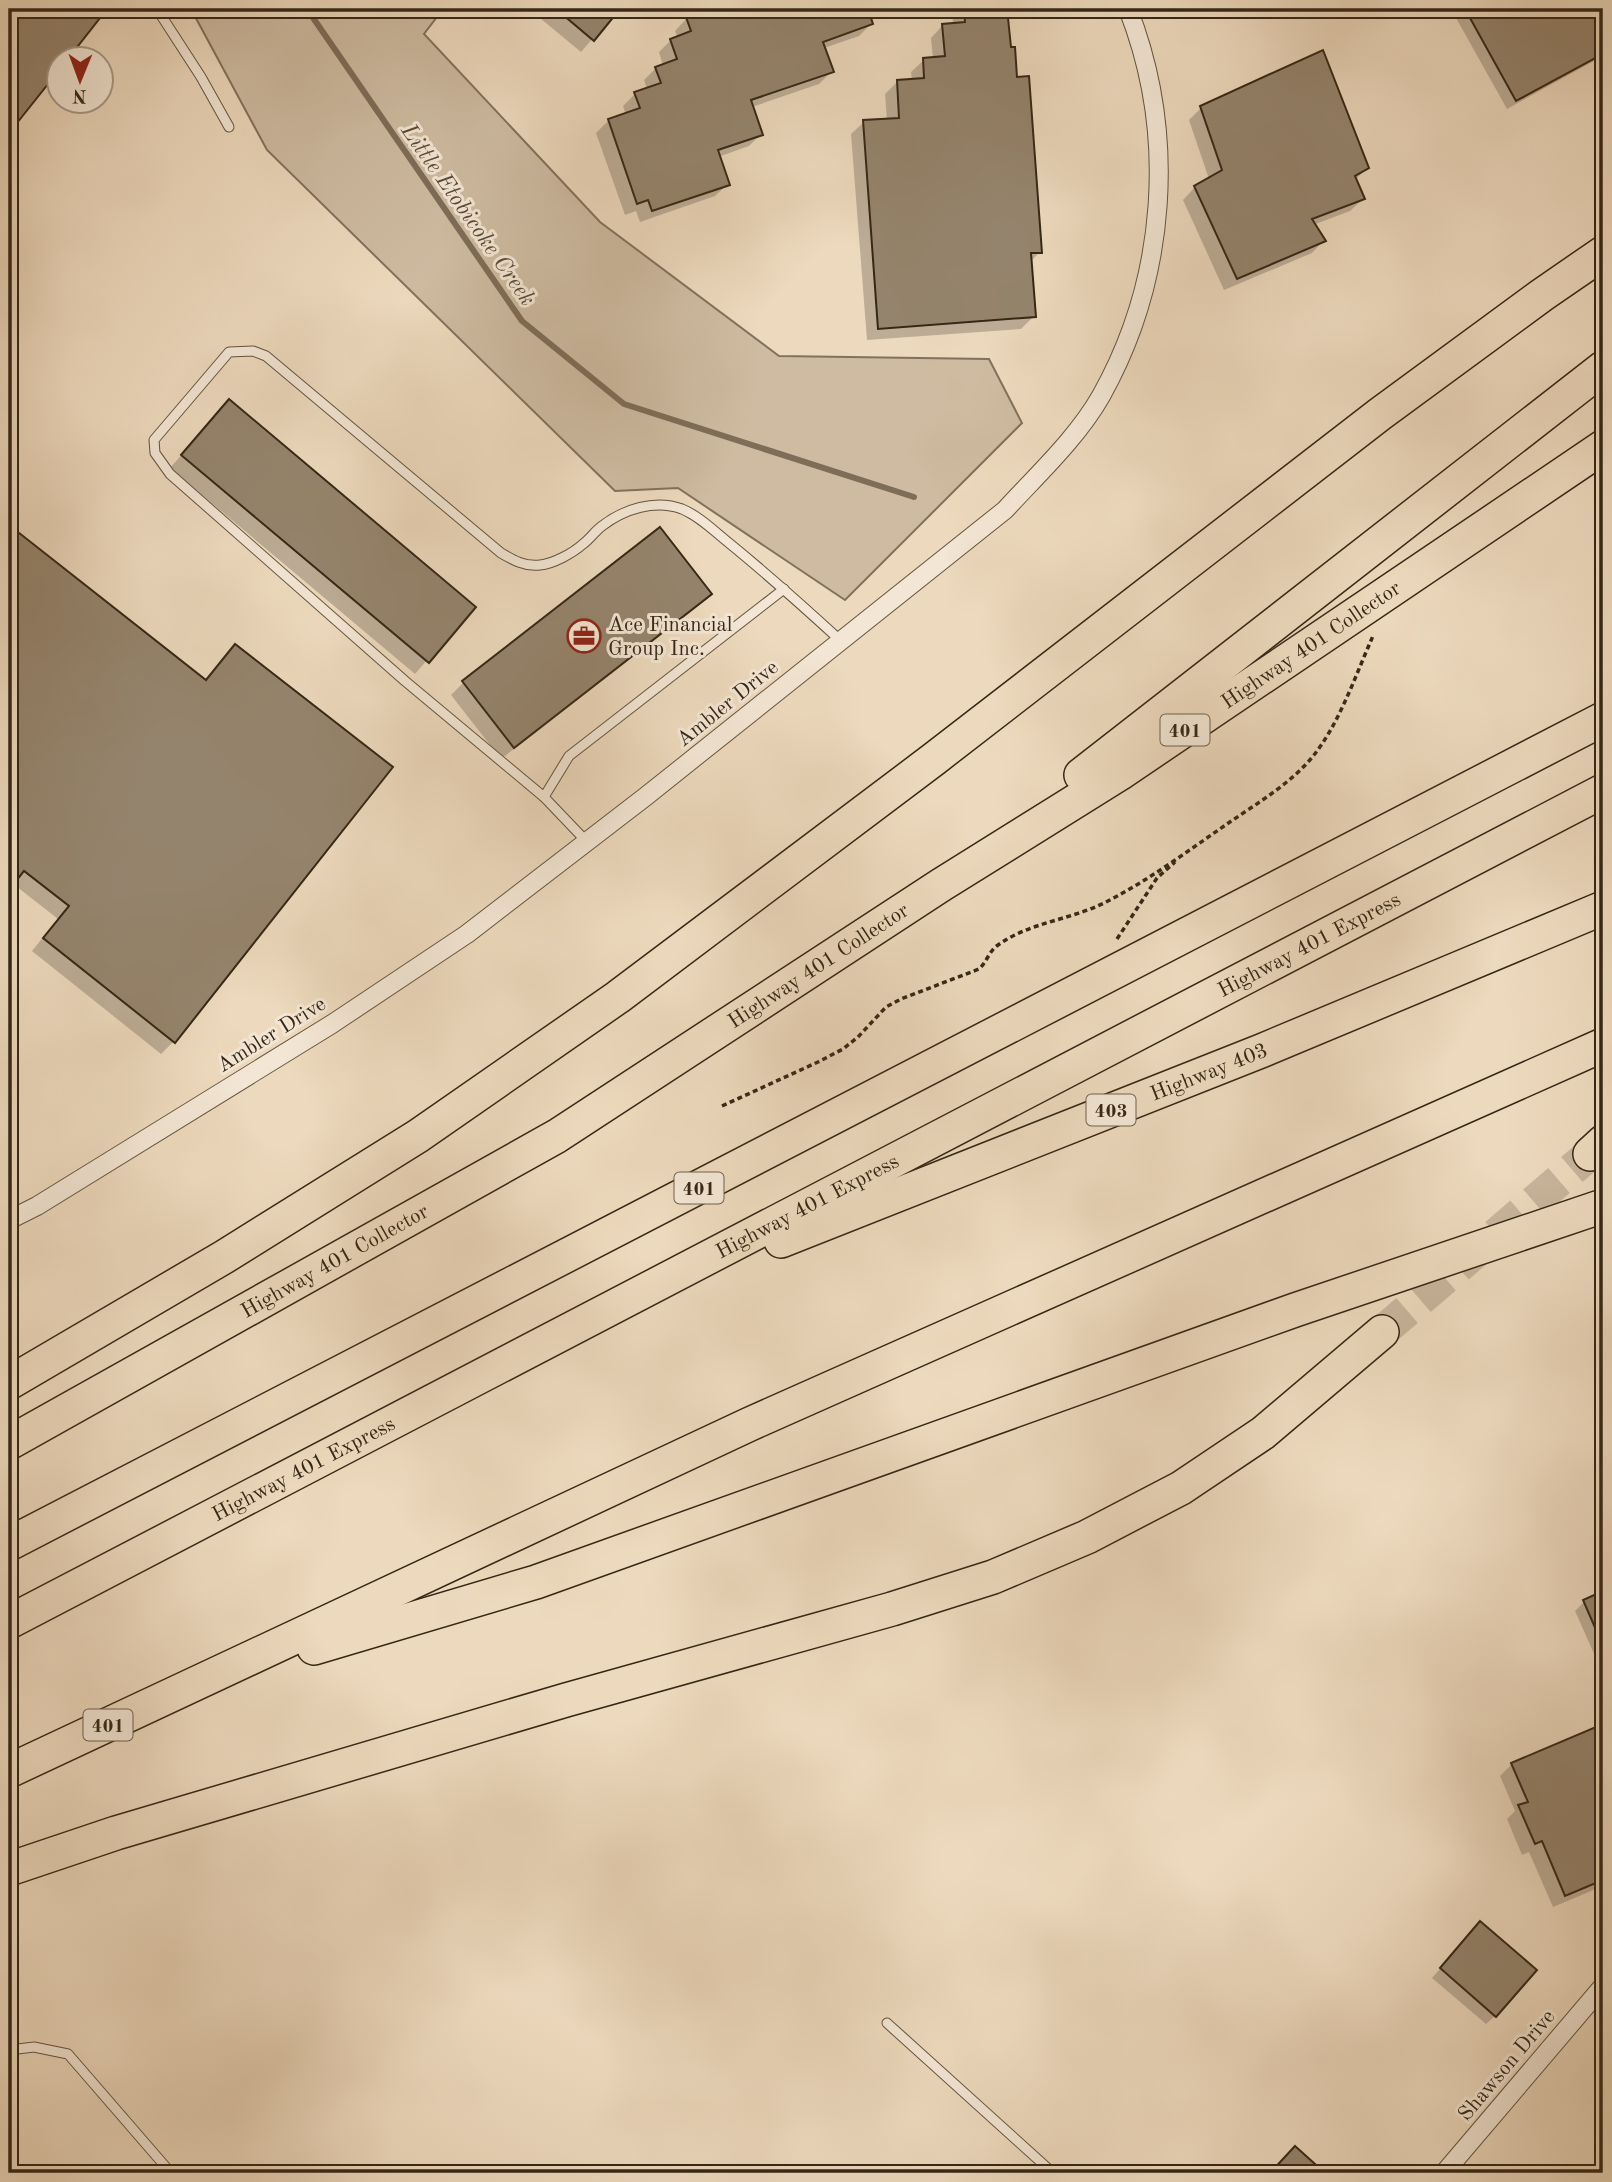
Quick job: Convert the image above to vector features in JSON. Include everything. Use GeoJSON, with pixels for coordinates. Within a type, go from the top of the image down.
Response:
{"type":"FeatureCollection","features":[{"type":"Feature","properties":{"kind":"highway"},"geometry":{"type":"LineString","coordinates":[[9,1383],[224,1257],[418,1136],[607,1004],[934,759],[1380,414],[1603,253]]}},
{"type":"Feature","properties":{"kind":"highway"},"geometry":{"type":"LineString","coordinates":[[942,884],[1603,368]]}},
{"type":"Feature","properties":{"kind":"highway","name":"Highway 401 Collector"},"geometry":{"type":"LineString","coordinates":[[9,1443],[557,1136],[942,884],[1119,774],[1603,447]]}},
{"type":"Feature","properties":{"kind":"highway"},"geometry":{"type":"LineString","coordinates":[[1388,831],[1603,701]]}},
{"type":"Feature","properties":{"kind":"highway","name":"401"},"geometry":{"type":"LineString","coordinates":[[9,1544],[1603,719]]}},
{"type":"Feature","properties":{"kind":"highway","name":"Highway 401 Express"},"geometry":{"type":"LineString","coordinates":[[9,1622],[1603,791]]}},
{"type":"Feature","properties":{"kind":"highway","name":"Highway 403"},"geometry":{"type":"LineString","coordinates":[[616,1306],[1261,1051],[1603,908]]}},
{"type":"Feature","properties":{"kind":"highway","name":"401"},"geometry":{"type":"LineString","coordinates":[[9,1771],[750,1424],[1603,1045]]}},
{"type":"Feature","properties":{"kind":"highway"},"geometry":{"type":"LineString","coordinates":[[208,1679],[536,1582],[1295,1310],[1603,1206]]}},
{"type":"Feature","properties":{"kind":"highway"},"geometry":{"type":"LineString","coordinates":[[9,1869],[116,1833],[566,1700],[892,1609],[993,1577],[1087,1537],[1181,1489],[1263,1433],[1382,1332]]}},
{"type":"Feature","properties":{"kind":"street","name":"Ambler Drive"},"geometry":{"type":"LineString","coordinates":[[9,1220],[72,1185],[401,979],[467,934],[1005,510],[1051,461],[1100,397],[1136,316],[1149,274],[1158,214],[1158,146],[1153,97],[1138,34],[1128,9]]}},
{"type":"Feature","properties":{"kind":"street","name":"Shawson Drive"},"geometry":{"type":"LineString","coordinates":[[1444,2173],[1603,1986]]}},
{"type":"Feature","properties":{"kind":"lane"},"geometry":{"type":"LineString","coordinates":[[157,9],[201,77],[229,127]]}},
{"type":"Feature","properties":{"kind":"lane"},"geometry":{"type":"LineString","coordinates":[[587,842],[544,797],[405,681],[170,474],[155,453],[154,440],[229,352],[253,351],[266,356],[501,553],[521,564],[540,565],[554,561],[582,546],[603,525],[629,510],[668,505],[683,509],[698,518],[784,589],[841,641]]}},
{"type":"Feature","properties":{"kind":"lane"},"geometry":{"type":"LineString","coordinates":[[544,797],[569,756],[784,589]]}},
{"type":"Feature","properties":{"kind":"lane"},"geometry":{"type":"LineString","coordinates":[[887,2023],[1054,2173]]}},
{"type":"Feature","properties":{"kind":"lane"},"geometry":{"type":"LineString","coordinates":[[9,2050],[34,2047],[68,2054],[171,2173]]}},
{"type":"Feature","properties":{"kind":"path"},"geometry":{"type":"LineString","coordinates":[[722,1105],[843,1049],[886,1007],[979,969],[995,947],[1013,935],[1085,912],[1131,888],[1274,790],[1298,772],[1325,740],[1374,634]]}},
{"type":"Feature","properties":{"kind":"path"},"geometry":{"type":"LineString","coordinates":[[1115,942],[1157,878],[1181,855]]}},
{"type":"Feature","properties":{"kind":"shaded area"},"geometry":{"type":"Polygon","coordinates":[[[191,9],[443,9],[424,34],[600,222],[779,356],[989,359],[1022,423],[845,600],[678,488],[615,491],[267,150],[191,9]]]}},
{"type":"Feature","properties":{"kind":"building"},"geometry":{"type":"Polygon","coordinates":[[[9,9],[107,9],[78,46],[46,46],[46,87],[9,133],[9,9]]]}},
{"type":"Feature","properties":{"kind":"building"},"geometry":{"type":"Polygon","coordinates":[[[556,9],[620,9],[594,41],[556,9]]]}},
{"type":"Feature","properties":{"kind":"building"},"geometry":{"type":"Polygon","coordinates":[[[709,9],[868,9],[873,24],[823,42],[834,72],[751,100],[763,135],[718,150],[730,185],[652,211],[648,200],[637,204],[608,119],[640,108],[634,92],[661,83],[655,67],[677,59],[670,39],[691,31],[686,17],[709,9]]]}},
{"type":"Feature","properties":{"kind":"building"},"geometry":{"type":"Polygon","coordinates":[[[964,9],[1004,9],[1005,18],[1008,18],[1011,47],[1015,47],[1017,77],[1029,76],[1042,253],[1031,253],[1036,317],[878,329],[863,120],[899,118],[897,80],[924,78],[923,58],[945,56],[942,24],[965,22],[964,9]]]}},
{"type":"Feature","properties":{"kind":"building"},"geometry":{"type":"Polygon","coordinates":[[[1465,9],[1603,9],[1603,54],[1516,101],[1465,9]]]}},
{"type":"Feature","properties":{"kind":"building"},"geometry":{"type":"Polygon","coordinates":[[[1323,50],[1369,168],[1355,176],[1365,199],[1312,219],[1326,241],[1237,279],[1194,186],[1222,170],[1200,106],[1323,50]]]}},
{"type":"Feature","properties":{"kind":"building"},"geometry":{"type":"Polygon","coordinates":[[[229,399],[476,607],[429,663],[181,455],[229,399]]]}},
{"type":"Feature","properties":{"kind":"building"},"geometry":{"type":"Polygon","coordinates":[[[9,525],[206,680],[235,644],[393,767],[175,1043],[43,938],[69,906],[24,871],[9,890],[9,525]]]}},
{"type":"Feature","properties":{"kind":"building"},"geometry":{"type":"Polygon","coordinates":[[[660,527],[712,594],[514,748],[462,681],[660,527]]]}},
{"type":"Feature","properties":{"kind":"building"},"geometry":{"type":"Polygon","coordinates":[[[1603,1591],[1603,1646],[1583,1600],[1603,1591]]]}},
{"type":"Feature","properties":{"kind":"building"},"geometry":{"type":"Polygon","coordinates":[[[1603,1724],[1603,1880],[1565,1896],[1542,1841],[1535,1844],[1518,1805],[1528,1802],[1511,1763],[1603,1724]]]}},
{"type":"Feature","properties":{"kind":"building"},"geometry":{"type":"Polygon","coordinates":[[[1480,1921],[1537,1970],[1496,2017],[1440,1968],[1480,1921]]]}},
{"type":"Feature","properties":{"kind":"building"},"geometry":{"type":"Polygon","coordinates":[[[1295,2146],[1325,2173],[1270,2173],[1295,2146]]]}},
{"type":"Feature","properties":{"kind":"waterway","name":"Little Etobicoke Creek"},"geometry":{"type":"LineString","coordinates":[[307,9],[522,321],[624,404],[914,497]]}},
{"type":"Feature","properties":{"kind":"tunnel"},"geometry":{"type":"LineString","coordinates":[[1382,1332],[1590,1154]]}},
{"type":"Feature","properties":{"kind":"place","name":"Ace Financial Group Inc."},"geometry":{"type":"Point","coordinates":[584,636]}}]}
